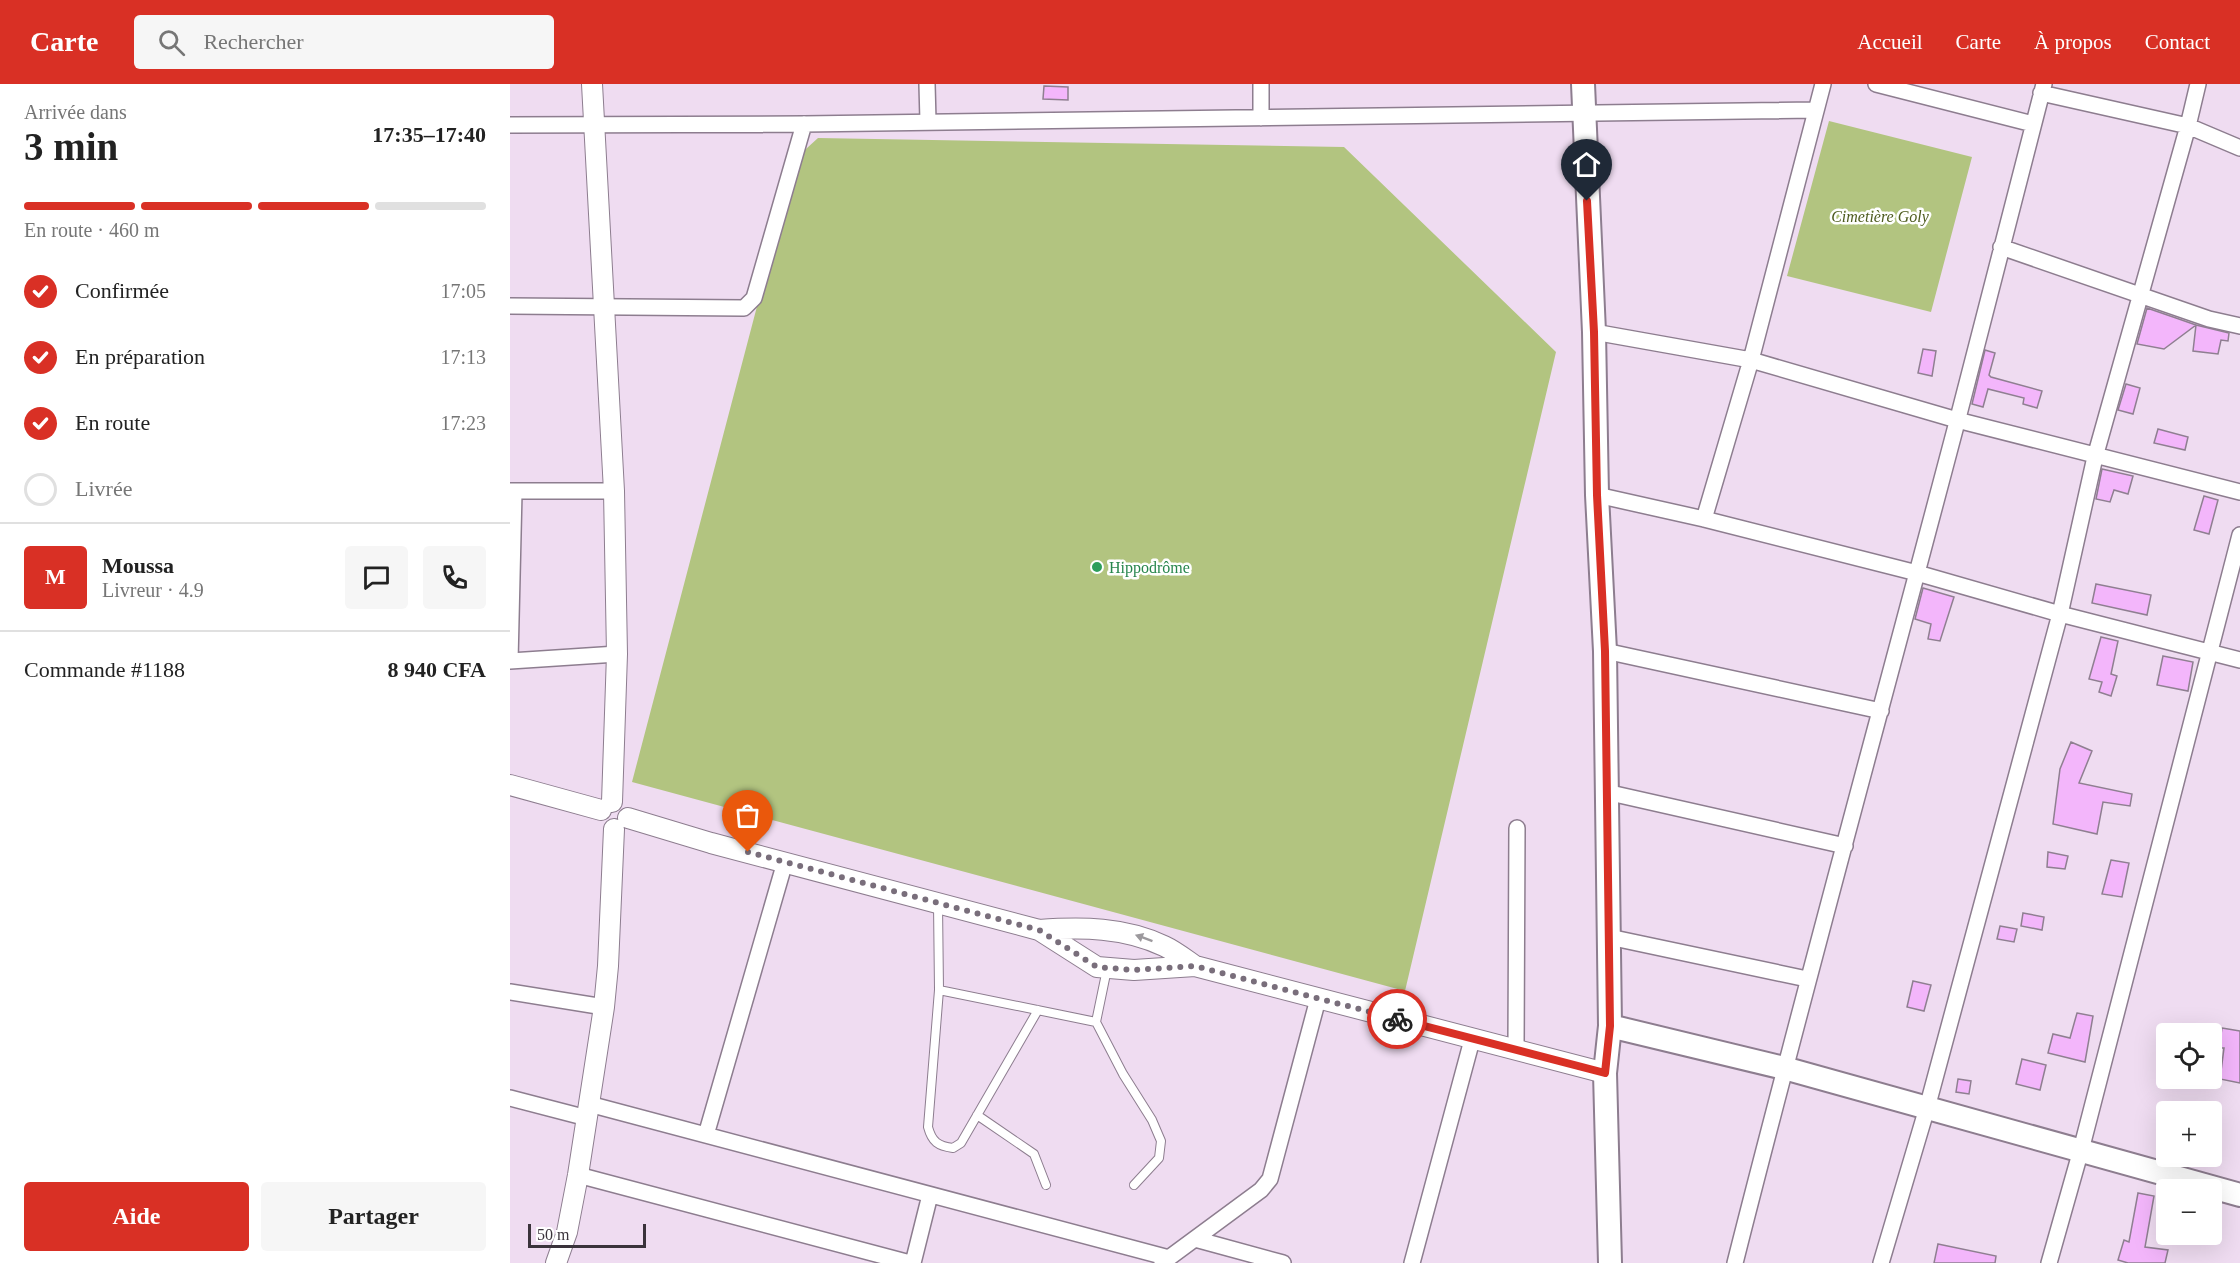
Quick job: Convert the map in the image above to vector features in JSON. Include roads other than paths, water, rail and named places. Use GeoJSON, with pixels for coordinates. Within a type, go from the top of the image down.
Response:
{"type":"FeatureCollection","features":[{"type":"Feature","properties":{"kind":"main road"},"geometry":{"type":"LineString","coordinates":[[1583,84],[1594,332],[1597,495],[1605,651],[1610,1026],[1605,1073],[1610,1263]]}},
{"type":"Feature","properties":{"kind":"main road"},"geometry":{"type":"LineString","coordinates":[[1610,1026],[1784,1068],[2240,1195]]}},
{"type":"Feature","properties":{"kind":"street"},"geometry":{"type":"LineString","coordinates":[[592,84],[614,491],[617,654],[607,806],[603,823],[610,829],[621,824],[711,843],[1039,930],[1086,928],[1127,933],[1166,947],[1195,966],[1605,1073]]}},
{"type":"Feature","properties":{"kind":"street"},"geometry":{"type":"LineString","coordinates":[[927,84],[928,121]]}},
{"type":"Feature","properties":{"kind":"street"},"geometry":{"type":"LineString","coordinates":[[1261,84],[1261,118]]}},
{"type":"Feature","properties":{"kind":"street"},"geometry":{"type":"LineString","coordinates":[[1704,519],[1751,360],[1823,84]]}},
{"type":"Feature","properties":{"kind":"street"},"geometry":{"type":"LineString","coordinates":[[1876,84],[2033,124]]}},
{"type":"Feature","properties":{"kind":"street"},"geometry":{"type":"LineString","coordinates":[[1881,1263],[1927,1108],[2060,614],[2095,457],[2198,84]]}},
{"type":"Feature","properties":{"kind":"street"},"geometry":{"type":"LineString","coordinates":[[1735,1263],[1784,1068],[1958,420],[2042,89],[2188,126],[2240,148]]}},
{"type":"Feature","properties":{"kind":"street"},"geometry":{"type":"LineString","coordinates":[[510,125],[804,124],[1816,110]]}},
{"type":"Feature","properties":{"kind":"street"},"geometry":{"type":"LineString","coordinates":[[510,306],[744,308],[754,298],[804,124]]}},
{"type":"Feature","properties":{"kind":"street"},"geometry":{"type":"LineString","coordinates":[[2001,247],[2209,319],[2240,326]]}},
{"type":"Feature","properties":{"kind":"street"},"geometry":{"type":"LineString","coordinates":[[1594,332],[1751,360],[2095,457],[2240,492]]}},
{"type":"Feature","properties":{"kind":"street"},"geometry":{"type":"LineString","coordinates":[[614,491],[512,492],[510,660],[617,654]]}},
{"type":"Feature","properties":{"kind":"street"},"geometry":{"type":"LineString","coordinates":[[1597,495],[1704,519],[1917,573],[2060,614],[2240,660]]}},
{"type":"Feature","properties":{"kind":"street"},"geometry":{"type":"LineString","coordinates":[[2049,1263],[2081,1150],[2240,535]]}},
{"type":"Feature","properties":{"kind":"street"},"geometry":{"type":"LineString","coordinates":[[1605,651],[1881,711]]}},
{"type":"Feature","properties":{"kind":"street"},"geometry":{"type":"LineString","coordinates":[[510,785],[607,806]]}},
{"type":"Feature","properties":{"kind":"street"},"geometry":{"type":"LineString","coordinates":[[1606,792],[1845,846]]}},
{"type":"Feature","properties":{"kind":"street"},"geometry":{"type":"LineString","coordinates":[[556,1263],[567,1232],[578,1175],[604,1007],[621,824]]}},
{"type":"Feature","properties":{"kind":"street"},"geometry":{"type":"LineString","coordinates":[[1516,1048],[1517,828]]}},
{"type":"Feature","properties":{"kind":"street"},"geometry":{"type":"LineString","coordinates":[[706,1135],[785,862]]}},
{"type":"Feature","properties":{"kind":"street"},"geometry":{"type":"LineString","coordinates":[[1039,930],[1097,967],[1149,970],[1195,966]]}},
{"type":"Feature","properties":{"kind":"street"},"geometry":{"type":"LineString","coordinates":[[1609,937],[1808,979]]}},
{"type":"Feature","properties":{"kind":"street"},"geometry":{"type":"LineString","coordinates":[[510,992],[604,1007]]}},
{"type":"Feature","properties":{"kind":"street"},"geometry":{"type":"LineString","coordinates":[[510,1098],[706,1135],[1165,1261],[1261,1190],[1270,1179],[1318,999]]}},
{"type":"Feature","properties":{"kind":"street"},"geometry":{"type":"LineString","coordinates":[[1412,1263],[1472,1040]]}},
{"type":"Feature","properties":{"kind":"street"},"geometry":{"type":"LineString","coordinates":[[578,1175],[911,1263],[930,1195]]}},
{"type":"Feature","properties":{"kind":"street"},"geometry":{"type":"LineString","coordinates":[[1195,1239],[1283,1263]]}},
{"type":"Feature","properties":{"kind":"lane"},"geometry":{"type":"LineString","coordinates":[[938,903],[939,990],[928,1127],[931,1139],[942,1147],[953,1148],[961,1143],[1038,1010]]}},
{"type":"Feature","properties":{"kind":"lane"},"geometry":{"type":"LineString","coordinates":[[1107,969],[1096,1022],[1123,1074],[1152,1120],[1161,1141],[1159,1158],[1134,1185]]}},
{"type":"Feature","properties":{"kind":"lane"},"geometry":{"type":"LineString","coordinates":[[939,990],[1096,1022]]}},
{"type":"Feature","properties":{"kind":"lane"},"geometry":{"type":"LineString","coordinates":[[977,1114],[1034,1154],[1046,1185]]}},
{"type":"Feature","properties":{"kind":"place","name":"Hippodrôme"},"geometry":{"type":"Point","coordinates":[1097,567]}},
{"type":"Feature","properties":{"kind":"park label","name":"Cimetière Goly"},"geometry":{"type":"Point","coordinates":[1880,216]}}]}
